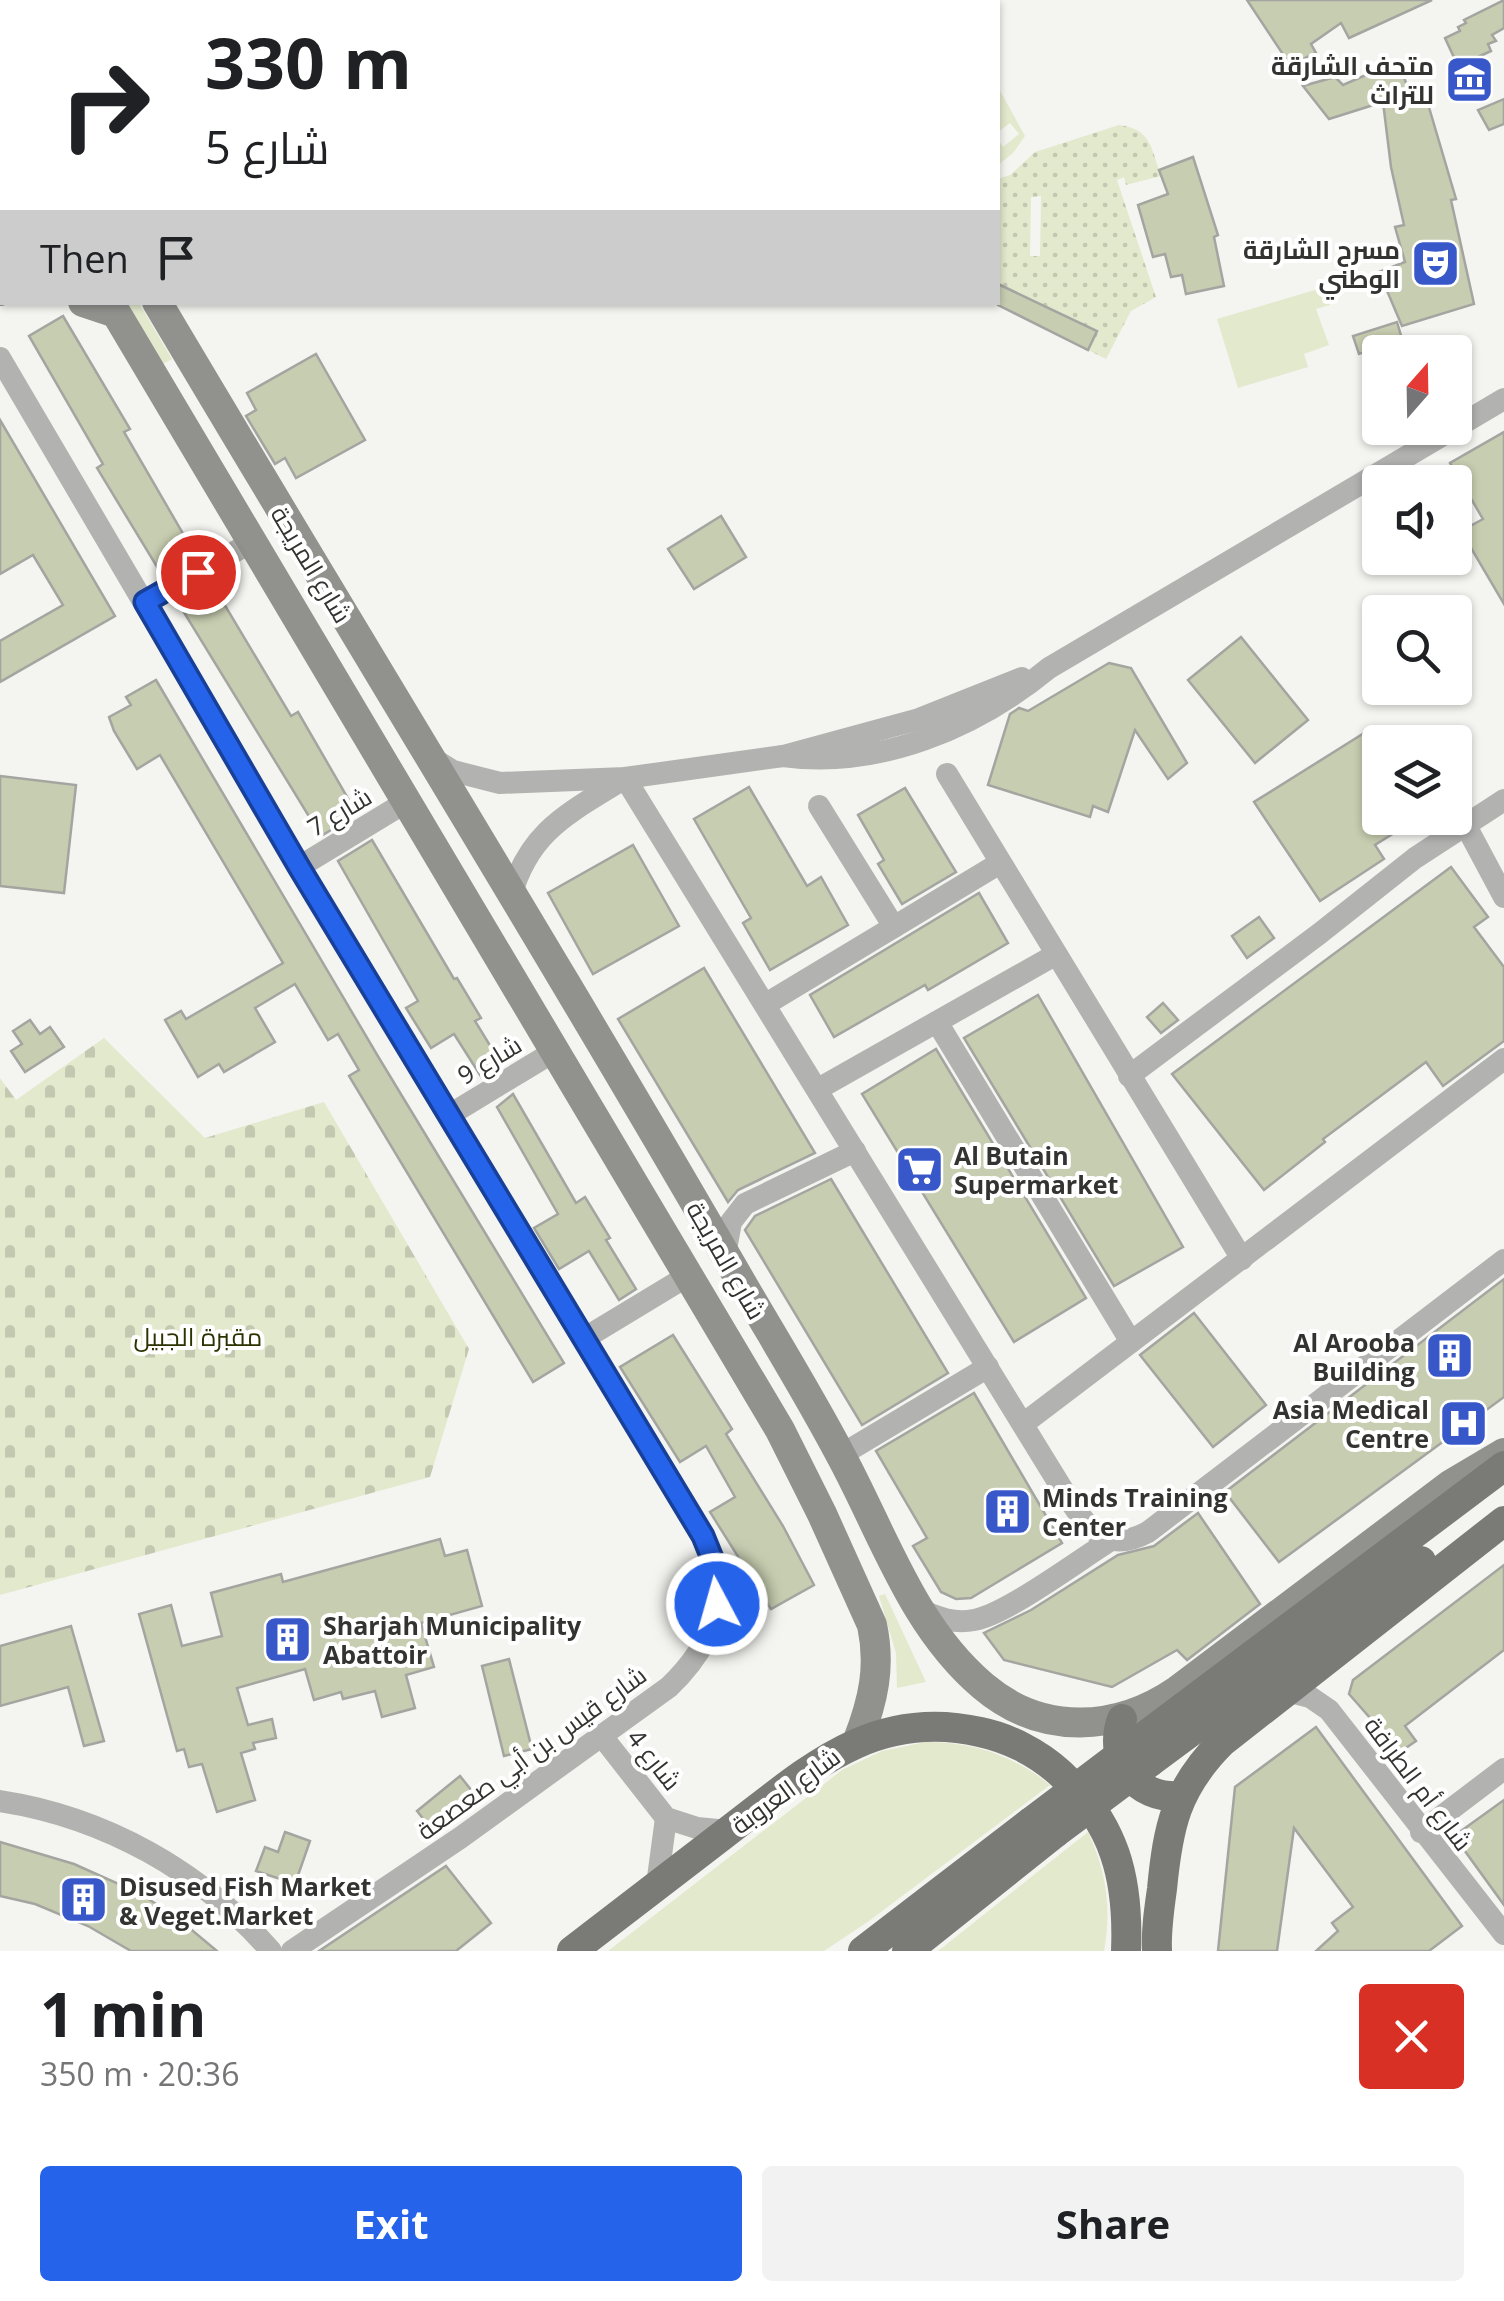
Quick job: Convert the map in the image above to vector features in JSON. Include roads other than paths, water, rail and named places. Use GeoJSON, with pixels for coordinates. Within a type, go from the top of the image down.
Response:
{"type":"FeatureCollection","features":[{"type":"Feature","properties":{"kind":"main road","name":"شارع المريجة"},"geometry":{"type":"LineString","coordinates":[[92,305],[116,313],[760,1392],[822,1514],[872,1625],[876,1683],[858,1740]]}},
{"type":"Feature","properties":{"kind":"main road","name":"شارع المريجة"},"geometry":{"type":"LineString","coordinates":[[160,305],[725,1255],[841,1455],[886,1549],[921,1610],[968,1672],[1008,1703],[1055,1721],[1088,1724],[1135,1742],[1151,1707],[1450,1485],[1504,1453]]}},
{"type":"Feature","properties":{"kind":"main road"},"geometry":{"type":"LineString","coordinates":[[162,392],[188,417],[223,468],[236,468],[246,454]]}},
{"type":"Feature","properties":{"kind":"main road"},"geometry":{"type":"LineString","coordinates":[[760,1392],[781,1407],[810,1448],[829,1456],[841,1455]]}},
{"type":"Feature","properties":{"kind":"main road"},"geometry":{"type":"LineString","coordinates":[[906,1951],[1135,1742],[1504,1466]]}},
{"type":"Feature","properties":{"kind":"main road"},"geometry":{"type":"LineString","coordinates":[[1180,1796],[1149,1792],[1125,1770],[1117,1740],[1135,1742],[1504,1499]]}},
{"type":"Feature","properties":{"kind":"main road"},"geometry":{"type":"LineString","coordinates":[[1158,1951],[1166,1847],[1180,1796],[1214,1750],[1504,1522]]}},
{"type":"Feature","properties":{"kind":"main road","name":"شارع العروبة"},"geometry":{"type":"LineString","coordinates":[[572,1951],[816,1764],[858,1740],[908,1728],[959,1727],[1025,1748],[1054,1767],[1100,1819],[1115,1850],[1124,1883],[1126,1951]]}},
{"type":"Feature","properties":{"kind":"main road"},"geometry":{"type":"LineString","coordinates":[[863,1951],[1043,1828]]}},
{"type":"Feature","properties":{"kind":"street","name":"شارع قيس بن أبي صعصعة"},"geometry":{"type":"LineString","coordinates":[[0,358],[299,867],[703,1536],[716,1568],[717,1604],[709,1636],[693,1664],[669,1687],[460,1838],[292,1951]]}},
{"type":"Feature","properties":{"kind":"street"},"geometry":{"type":"LineString","coordinates":[[425,754],[453,770],[500,783],[625,778],[784,756],[919,719],[1048,668],[1504,399]]}},
{"type":"Feature","properties":{"kind":"street"},"geometry":{"type":"LineString","coordinates":[[145,602],[252,542]]}},
{"type":"Feature","properties":{"kind":"street"},"geometry":{"type":"LineString","coordinates":[[947,774],[1242,1258]]}},
{"type":"Feature","properties":{"kind":"street"},"geometry":{"type":"LineString","coordinates":[[510,896],[522,862],[543,834],[556,821],[625,778]]}},
{"type":"Feature","properties":{"kind":"street"},"geometry":{"type":"LineString","coordinates":[[625,778],[1022,1424],[1088,1526],[1111,1540],[1124,1541],[1148,1532],[1504,1260]]}},
{"type":"Feature","properties":{"kind":"street"},"geometry":{"type":"LineString","coordinates":[[1472,820],[1504,800]]}},
{"type":"Feature","properties":{"kind":"street","name":"شارع 7"},"geometry":{"type":"LineString","coordinates":[[299,867],[406,802]]}},
{"type":"Feature","properties":{"kind":"street"},"geometry":{"type":"LineString","coordinates":[[819,806],[894,927]]}},
{"type":"Feature","properties":{"kind":"street"},"geometry":{"type":"LineString","coordinates":[[1129,1076],[1448,835]]}},
{"type":"Feature","properties":{"kind":"street"},"geometry":{"type":"LineString","coordinates":[[1471,835],[1504,897]]}},
{"type":"Feature","properties":{"kind":"street"},"geometry":{"type":"LineString","coordinates":[[766,1004],[1000,863]]}},
{"type":"Feature","properties":{"kind":"street"},"geometry":{"type":"LineString","coordinates":[[818,1089],[1054,955]]}},
{"type":"Feature","properties":{"kind":"street"},"geometry":{"type":"LineString","coordinates":[[937,1022],[1131,1342]]}},
{"type":"Feature","properties":{"kind":"street","name":"شارع 9"},"geometry":{"type":"LineString","coordinates":[[450,1114],[555,1051]]}},
{"type":"Feature","properties":{"kind":"street"},"geometry":{"type":"LineString","coordinates":[[1022,1424],[1504,1060]]}},
{"type":"Feature","properties":{"kind":"street"},"geometry":{"type":"LineString","coordinates":[[725,1255],[732,1222],[745,1204],[856,1151]]}},
{"type":"Feature","properties":{"kind":"street"},"geometry":{"type":"LineString","coordinates":[[584,1338],[690,1275]]}},
{"type":"Feature","properties":{"kind":"street"},"geometry":{"type":"LineString","coordinates":[[841,1455],[988,1368]]}},
{"type":"Feature","properties":{"kind":"street"},"geometry":{"type":"LineString","coordinates":[[921,1610],[961,1621],[989,1616],[1111,1540]]}},
{"type":"Feature","properties":{"kind":"street","name":"شارع أم الطرافة"},"geometry":{"type":"LineString","coordinates":[[1326,1661],[1324,1686],[1329,1710]]}},
{"type":"Feature","properties":{"kind":"street","name":"شارع أم الطرافة"},"geometry":{"type":"LineString","coordinates":[[1286,1692],[1310,1696],[1329,1710],[1504,1934]]}},
{"type":"Feature","properties":{"kind":"street","name":"شارع 4"},"geometry":{"type":"LineString","coordinates":[[601,1735],[666,1818],[697,1828],[728,1831]]}},
{"type":"Feature","properties":{"kind":"street"},"geometry":{"type":"LineString","coordinates":[[1421,1832],[1504,1769]]}},
{"type":"Feature","properties":{"kind":"street"},"geometry":{"type":"LineString","coordinates":[[0,1801],[72,1819],[159,1857],[211,1893],[271,1951]]}},
{"type":"Feature","properties":{"kind":"street","name":"شارع 4"},"geometry":{"type":"LineString","coordinates":[[657,1886],[666,1818]]}},
{"type":"Feature","properties":{"kind":"place","name":"متحف الشارقة للتراث"},"geometry":{"type":"Point","coordinates":[1469,79]}},
{"type":"Feature","properties":{"kind":"place","name":"مسرح الشارقة الوطني"},"geometry":{"type":"Point","coordinates":[1435,263]}},
{"type":"Feature","properties":{"kind":"place","name":"Al Butain Supermarket"},"geometry":{"type":"Point","coordinates":[919,1169]}},
{"type":"Feature","properties":{"kind":"place","name":"Al Arooba Building"},"geometry":{"type":"Point","coordinates":[1450,1356]}},
{"type":"Feature","properties":{"kind":"place","name":"Asia Medical Centre"},"geometry":{"type":"Point","coordinates":[1464,1423]}},
{"type":"Feature","properties":{"kind":"place","name":"Minds Training Center"},"geometry":{"type":"Point","coordinates":[1007,1511]}},
{"type":"Feature","properties":{"kind":"place","name":"Sharjah Municipality Abattoir"},"geometry":{"type":"Point","coordinates":[288,1639]}},
{"type":"Feature","properties":{"kind":"place","name":"Disused Fish Market & Veget.Market"},"geometry":{"type":"Point","coordinates":[84,1900]}},
{"type":"Feature","properties":{"kind":"park label","name":"مقبرة الجبيل"},"geometry":{"type":"Point","coordinates":[198,1336]}}]}
